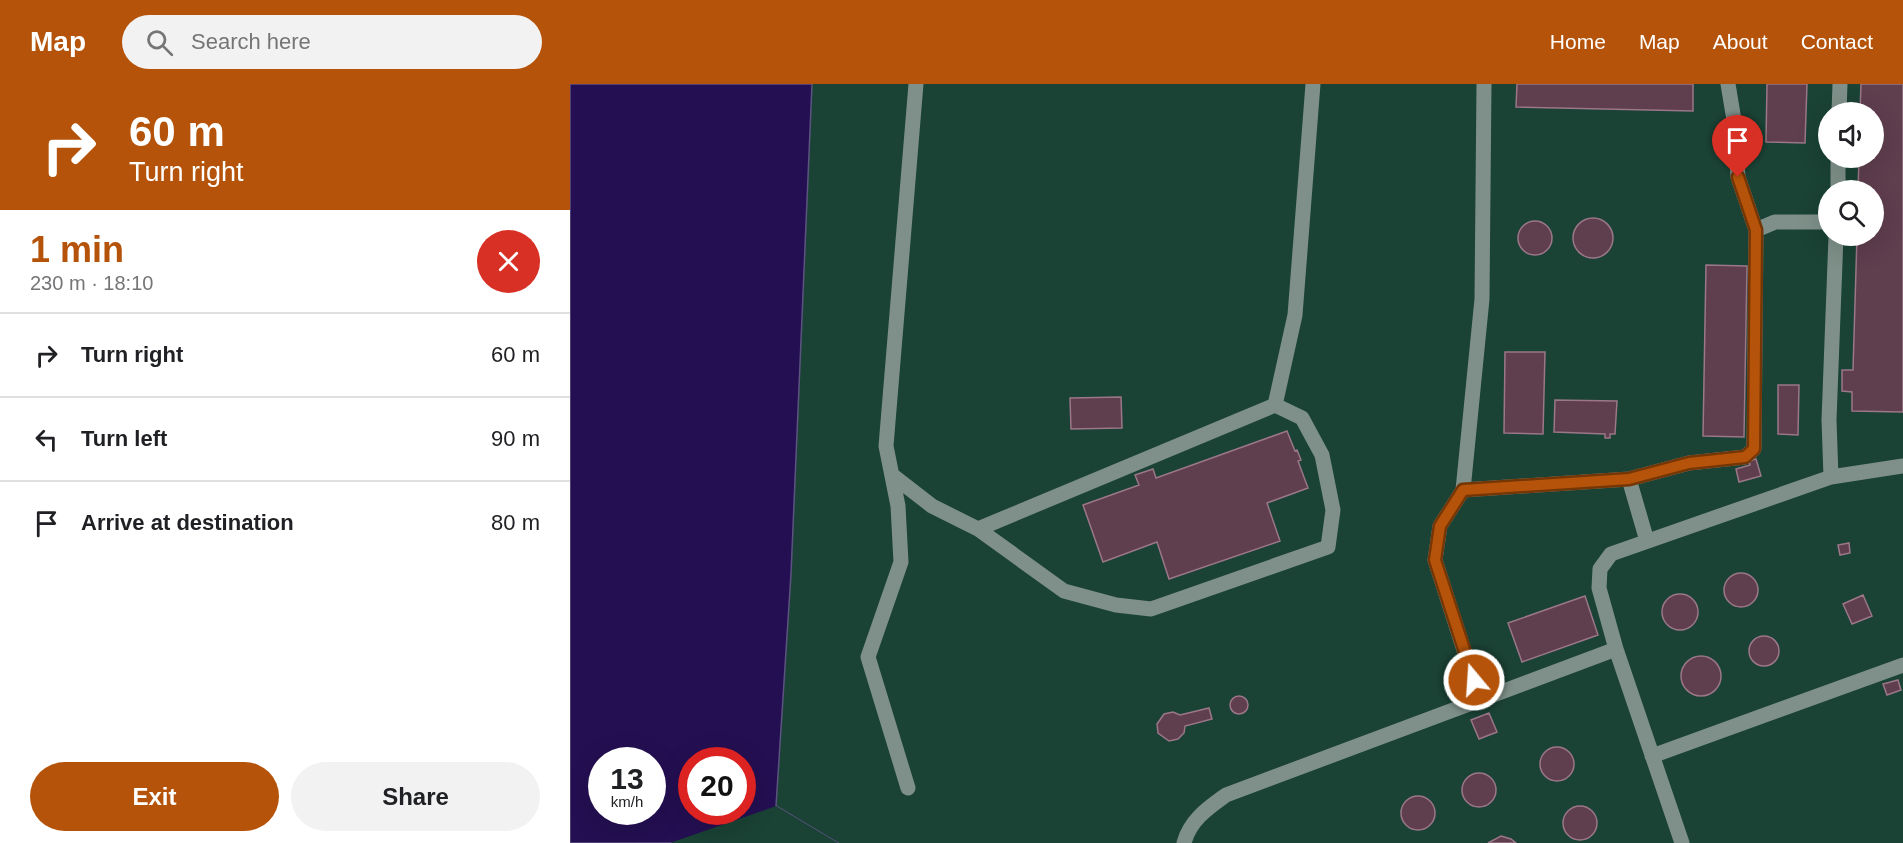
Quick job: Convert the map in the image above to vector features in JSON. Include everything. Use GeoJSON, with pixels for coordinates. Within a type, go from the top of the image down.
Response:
{"type":"FeatureCollection","features":[{"type":"Feature","properties":{"kind":"lane"},"geometry":{"type":"LineString","coordinates":[[908,788],[868,657],[901,562],[898,506],[886,446],[916,84]]}},
{"type":"Feature","properties":{"kind":"lane"},"geometry":{"type":"LineString","coordinates":[[1275,405],[1295,315],[1312,84]]}},
{"type":"Feature","properties":{"kind":"lane"},"geometry":{"type":"LineString","coordinates":[[1480,700],[1435,560],[1440,526],[1463,490],[1482,299],[1484,84]]}},
{"type":"Feature","properties":{"kind":"lane"},"geometry":{"type":"LineString","coordinates":[[1463,490],[1629,479],[1689,463],[1745,457],[1754,449],[1756,230],[1738,177],[1734,120],[1728,84]]}},
{"type":"Feature","properties":{"kind":"lane"},"geometry":{"type":"LineString","coordinates":[[1839,102],[1840,84]]}},
{"type":"Feature","properties":{"kind":"lane"},"geometry":{"type":"LineString","coordinates":[[1756,230],[1774,222],[1818,222]]}},
{"type":"Feature","properties":{"kind":"lane"},"geometry":{"type":"LineString","coordinates":[[1832,477],[1829,420],[1836,246]]}},
{"type":"Feature","properties":{"kind":"lane"},"geometry":{"type":"LineString","coordinates":[[892,475],[932,506],[978,529],[1064,591],[1116,605],[1151,609],[1328,547],[1333,510],[1323,455],[1302,418],[1275,405],[978,529]]}},
{"type":"Feature","properties":{"kind":"lane"},"geometry":{"type":"LineString","coordinates":[[1682,843],[1616,649],[1599,588],[1600,569],[1611,554],[1832,477],[1903,466]]}},
{"type":"Feature","properties":{"kind":"lane"},"geometry":{"type":"LineString","coordinates":[[1629,479],[1647,541]]}},
{"type":"Feature","properties":{"kind":"lane"},"geometry":{"type":"LineString","coordinates":[[1184,843],[1187,832],[1204,811],[1226,795],[1616,649]]}},
{"type":"Feature","properties":{"kind":"lane"},"geometry":{"type":"LineString","coordinates":[[1652,756],[1903,665]]}},
{"type":"Feature","properties":{"kind":"shaded area"},"geometry":{"type":"Polygon","coordinates":[[[570,84],[812,84],[791,574],[776,806],[838,843],[570,843],[570,84]]]}},
{"type":"Feature","properties":{"kind":"pier"},"geometry":{"type":"Polygon","coordinates":[[[776,806],[838,843],[670,843],[722,825],[756,825],[756,813],[776,806]]]}},
{"type":"Feature","properties":{"kind":"building"},"geometry":{"type":"Polygon","coordinates":[[[1517,84],[1693,84],[1693,111],[1516,107],[1517,84]]]}},
{"type":"Feature","properties":{"kind":"building"},"geometry":{"type":"Polygon","coordinates":[[[1767,84],[1807,84],[1805,143],[1766,142],[1767,84]]]}},
{"type":"Feature","properties":{"kind":"building"},"geometry":{"type":"Polygon","coordinates":[[[1861,84],[1903,84],[1903,412],[1852,411],[1852,392],[1842,391],[1842,370],[1853,370],[1857,246],[1884,246],[1884,180],[1858,180],[1859,168],[1884,168],[1884,102],[1860,102],[1861,84]]]}},
{"type":"Feature","properties":{"kind":"building"},"geometry":{"type":"Polygon","coordinates":[[[1593,218],[1607,224],[1613,238],[1607,252],[1593,258],[1579,252],[1573,238],[1579,224],[1593,218]]]}},
{"type":"Feature","properties":{"kind":"building"},"geometry":{"type":"Polygon","coordinates":[[[1535,221],[1547,226],[1552,238],[1547,250],[1535,255],[1523,250],[1518,238],[1523,226],[1535,221]]]}},
{"type":"Feature","properties":{"kind":"building"},"geometry":{"type":"Polygon","coordinates":[[[1706,265],[1747,266],[1744,437],[1703,436],[1706,265]]]}},
{"type":"Feature","properties":{"kind":"building"},"geometry":{"type":"Polygon","coordinates":[[[1505,352],[1545,352],[1543,434],[1504,433],[1505,352]]]}},
{"type":"Feature","properties":{"kind":"building"},"geometry":{"type":"Polygon","coordinates":[[[1778,385],[1799,385],[1798,435],[1778,434],[1778,385]]]}},
{"type":"Feature","properties":{"kind":"building"},"geometry":{"type":"Polygon","coordinates":[[[1121,397],[1122,428],[1071,429],[1070,398],[1121,397]]]}},
{"type":"Feature","properties":{"kind":"building"},"geometry":{"type":"Polygon","coordinates":[[[1555,400],[1617,401],[1615,434],[1610,434],[1610,438],[1605,438],[1605,434],[1554,432],[1555,400]]]}},
{"type":"Feature","properties":{"kind":"building"},"geometry":{"type":"Polygon","coordinates":[[[1287,431],[1301,460],[1298,461],[1308,488],[1267,503],[1280,541],[1169,579],[1157,542],[1103,562],[1083,505],[1139,485],[1135,475],[1153,469],[1156,478],[1287,431]]]}},
{"type":"Feature","properties":{"kind":"building"},"geometry":{"type":"Polygon","coordinates":[[[1756,459],[1761,476],[1739,482],[1736,469],[1750,465],[1749,461],[1756,459]]]}},
{"type":"Feature","properties":{"kind":"building"},"geometry":{"type":"Polygon","coordinates":[[[1849,543],[1850,553],[1840,555],[1838,545],[1849,543]]]}},
{"type":"Feature","properties":{"kind":"building"},"geometry":{"type":"Polygon","coordinates":[[[1741,573],[1753,578],[1758,590],[1753,602],[1741,607],[1729,602],[1724,590],[1729,578],[1741,573]]]}},
{"type":"Feature","properties":{"kind":"building"},"geometry":{"type":"Polygon","coordinates":[[[1680,594],[1693,599],[1698,612],[1693,625],[1680,630],[1667,625],[1662,612],[1667,599],[1680,594]]]}},
{"type":"Feature","properties":{"kind":"building"},"geometry":{"type":"Polygon","coordinates":[[[1863,595],[1872,616],[1852,624],[1843,604],[1863,595]]]}},
{"type":"Feature","properties":{"kind":"building"},"geometry":{"type":"Polygon","coordinates":[[[1585,596],[1598,635],[1522,662],[1508,623],[1585,596]]]}},
{"type":"Feature","properties":{"kind":"building"},"geometry":{"type":"Polygon","coordinates":[[[1764,636],[1775,640],[1779,651],[1775,662],[1764,666],[1753,662],[1749,651],[1753,640],[1764,636]]]}},
{"type":"Feature","properties":{"kind":"building"},"geometry":{"type":"Polygon","coordinates":[[[1701,656],[1709,657],[1715,662],[1720,668],[1720,684],[1715,690],[1709,695],[1701,696],[1693,695],[1687,690],[1682,684],[1681,676],[1682,668],[1687,662],[1693,657],[1701,656]]]}},
{"type":"Feature","properties":{"kind":"building"},"geometry":{"type":"Polygon","coordinates":[[[1898,680],[1901,690],[1887,695],[1883,684],[1898,680]]]}},
{"type":"Feature","properties":{"kind":"building"},"geometry":{"type":"Polygon","coordinates":[[[1239,696],[1245,699],[1248,705],[1245,711],[1239,714],[1233,711],[1230,705],[1233,699],[1239,696]]]}},
{"type":"Feature","properties":{"kind":"building"},"geometry":{"type":"Polygon","coordinates":[[[1209,708],[1212,719],[1185,726],[1184,733],[1178,739],[1169,741],[1158,733],[1157,724],[1164,714],[1173,712],[1180,715],[1209,708]]]}},
{"type":"Feature","properties":{"kind":"building"},"geometry":{"type":"Polygon","coordinates":[[[1489,713],[1497,732],[1479,739],[1471,720],[1489,713]]]}},
{"type":"Feature","properties":{"kind":"building"},"geometry":{"type":"Polygon","coordinates":[[[1557,747],[1569,752],[1574,764],[1569,776],[1557,781],[1545,776],[1540,764],[1545,752],[1557,747]]]}},
{"type":"Feature","properties":{"kind":"building"},"geometry":{"type":"Polygon","coordinates":[[[1479,773],[1491,778],[1496,790],[1491,802],[1479,807],[1467,802],[1462,790],[1467,778],[1479,773]]]}},
{"type":"Feature","properties":{"kind":"building"},"geometry":{"type":"Polygon","coordinates":[[[1418,796],[1430,801],[1435,813],[1430,825],[1418,830],[1406,825],[1401,813],[1406,801],[1418,796]]]}},
{"type":"Feature","properties":{"kind":"building"},"geometry":{"type":"Polygon","coordinates":[[[1580,806],[1592,811],[1597,823],[1592,835],[1580,840],[1568,835],[1563,823],[1568,811],[1580,806]]]}},
{"type":"Feature","properties":{"kind":"building"},"geometry":{"type":"Polygon","coordinates":[[[1501,836],[1511,839],[1516,843],[1488,843],[1501,836]]]}},
{"type":"Feature","properties":{"kind":"route"},"geometry":{"type":"LineString","coordinates":[[1474,680],[1435,560],[1440,526],[1463,490],[1629,479],[1689,463],[1745,457],[1754,449],[1756,230],[1738,177]]}}]}
